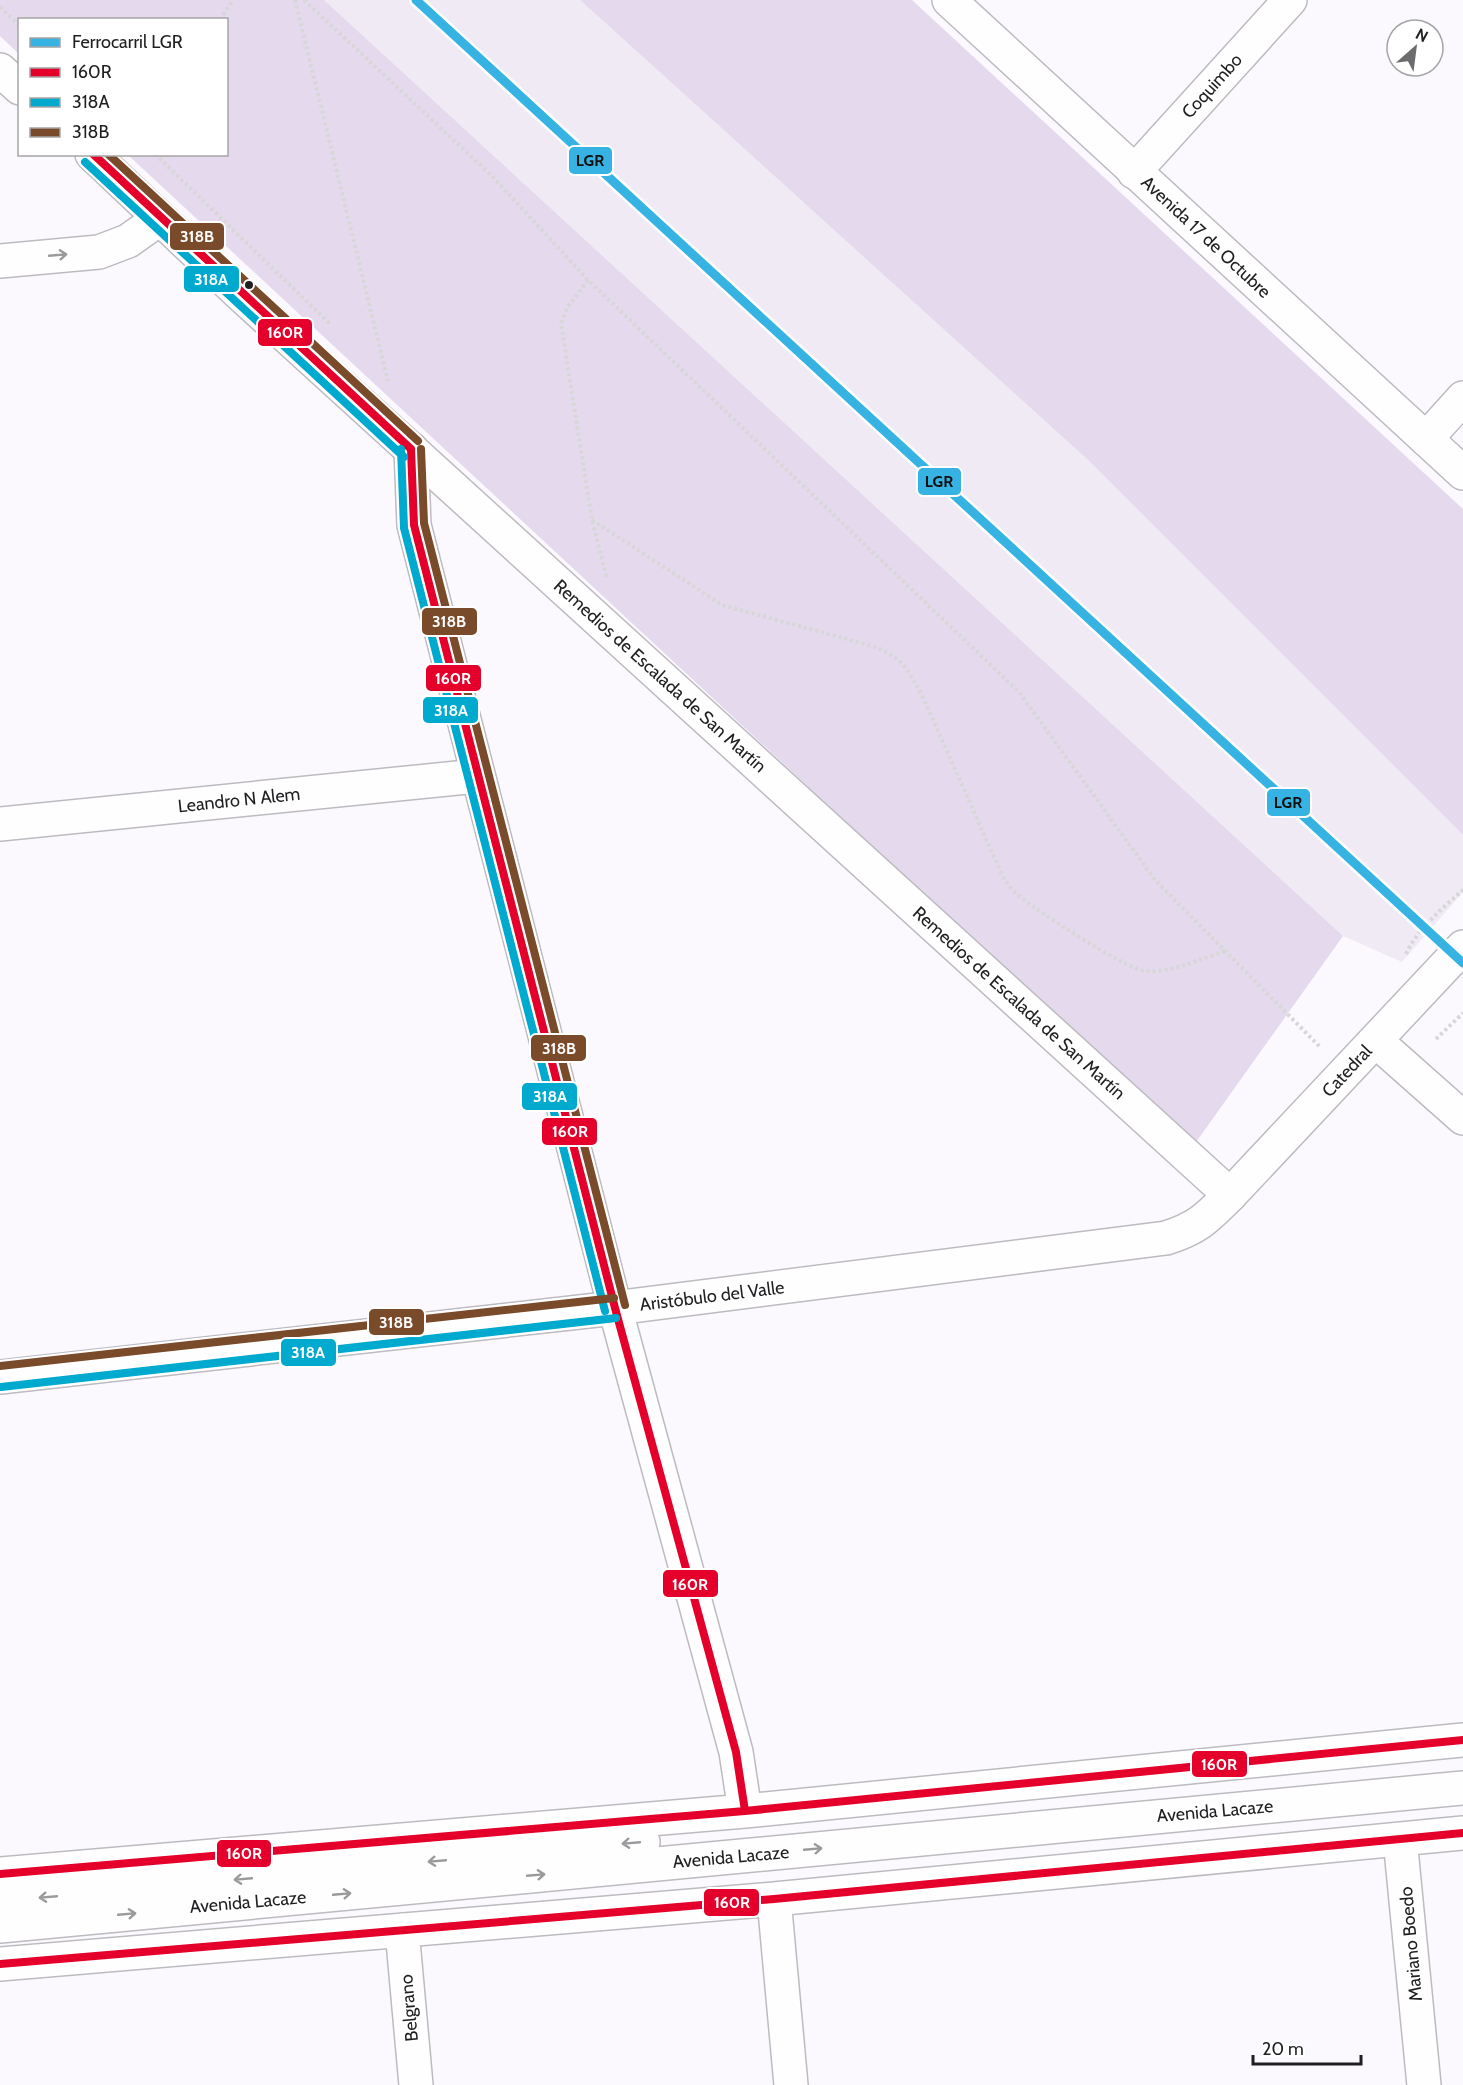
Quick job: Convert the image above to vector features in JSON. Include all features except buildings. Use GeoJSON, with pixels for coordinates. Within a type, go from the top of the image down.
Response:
{"type":"FeatureCollection","features":[{"type":"Feature","properties":{"kind":"street","name":"Avenida 17 de Octubre"},"geometry":{"type":"LineString","coordinates":[[949,0],[1463,473]]}},
{"type":"Feature","properties":{"kind":"street","name":"Coquimbo"},"geometry":{"type":"LineString","coordinates":[[1134,172],[1290,0]]}},
{"type":"Feature","properties":{"kind":"street"},"geometry":{"type":"LineString","coordinates":[[0,70],[18,86]]}},
{"type":"Feature","properties":{"kind":"street","name":"Remedios de Escalada de San Martín"},"geometry":{"type":"LineString","coordinates":[[94,156],[159,219],[1230,1195]]}},
{"type":"Feature","properties":{"kind":"street"},"geometry":{"type":"LineString","coordinates":[[0,261],[99,252],[128,241],[159,219]]}},
{"type":"Feature","properties":{"kind":"street"},"geometry":{"type":"LineString","coordinates":[[1426,439],[1463,398]]}},
{"type":"Feature","properties":{"kind":"street"},"geometry":{"type":"LineString","coordinates":[[411,449],[412,516],[615,1308],[736,1752],[745,1811]]}},
{"type":"Feature","properties":{"kind":"street","name":"Leandro N Alem"},"geometry":{"type":"LineString","coordinates":[[0,824],[477,776]]}},
{"type":"Feature","properties":{"kind":"street","name":"Catedral"},"geometry":{"type":"LineString","coordinates":[[1230,1195],[1463,947]]}},
{"type":"Feature","properties":{"kind":"street"},"geometry":{"type":"LineString","coordinates":[[1376,1041],[1463,1118]]}},
{"type":"Feature","properties":{"kind":"street","name":"Aristóbulo del Valle"},"geometry":{"type":"LineString","coordinates":[[0,1377],[615,1308],[1166,1238],[1186,1232],[1202,1223],[1230,1195]]}},
{"type":"Feature","properties":{"kind":"street"},"geometry":{"type":"LineString","coordinates":[[2,1893],[745,1811],[1463,1740]]}},
{"type":"Feature","properties":{"kind":"street","name":"Avenida Lacaze"},"geometry":{"type":"LineString","coordinates":[[2,1893],[1463,1767]]}},
{"type":"Feature","properties":{"kind":"street","name":"Avenida Lacaze"},"geometry":{"type":"LineString","coordinates":[[2,1893],[1463,1788]]}},
{"type":"Feature","properties":{"kind":"street"},"geometry":{"type":"LineString","coordinates":[[0,1964],[774,1899],[1463,1833]]}},
{"type":"Feature","properties":{"kind":"street","name":"Mariano Boedo"},"geometry":{"type":"LineString","coordinates":[[1400,1839],[1424,2085]]}},
{"type":"Feature","properties":{"kind":"street"},"geometry":{"type":"LineString","coordinates":[[774,1899],[791,2085]]}},
{"type":"Feature","properties":{"kind":"street","name":"Belgrano"},"geometry":{"type":"LineString","coordinates":[[402,1930],[416,2085]]}},
{"type":"Feature","properties":{"kind":"path"},"geometry":{"type":"LineString","coordinates":[[221,18],[233,0]]}},
{"type":"Feature","properties":{"kind":"path"},"geometry":{"type":"LineString","coordinates":[[295,0],[388,381],[380,373]]}},
{"type":"Feature","properties":{"kind":"path"},"geometry":{"type":"LineString","coordinates":[[304,0],[492,176],[588,280],[1018,692],[1155,880],[1323,1050],[1330,1044]]}},
{"type":"Feature","properties":{"kind":"path"},"geometry":{"type":"LineString","coordinates":[[0,7],[18,24]]}},
{"type":"Feature","properties":{"kind":"path"},"geometry":{"type":"LineString","coordinates":[[157,156],[338,333]]}},
{"type":"Feature","properties":{"kind":"path"},"geometry":{"type":"LineString","coordinates":[[588,280],[567,308],[561,324],[592,520],[608,585],[600,578]]}},
{"type":"Feature","properties":{"kind":"path"},"geometry":{"type":"LineString","coordinates":[[592,520],[722,605],[890,652],[906,667],[922,695],[1003,877],[1016,893],[1033,906],[1122,963],[1142,971],[1163,971],[1225,951]]}},
{"type":"Feature","properties":{"kind":"path"},"geometry":{"type":"LineString","coordinates":[[1402,962],[1411,943],[1424,927],[1463,890]]}},
{"type":"Feature","properties":{"kind":"path"},"geometry":{"type":"LineString","coordinates":[[1436,1039],[1463,1013]]}},
{"type":"Feature","properties":{"kind":"shaded area"},"geometry":{"type":"Polygon","coordinates":[[[0,0],[324,0],[1343,936],[1194,1145],[129,156],[228,156],[228,18],[18,18],[18,53],[0,36],[0,0]]]}},
{"type":"Feature","properties":{"kind":"shaded area"},"geometry":{"type":"Polygon","coordinates":[[[324,0],[580,0],[1088,460],[1463,835],[1463,892],[1402,962],[1343,936],[324,0]]]}},
{"type":"Feature","properties":{"kind":"shaded area"},"geometry":{"type":"Polygon","coordinates":[[[580,0],[912,0],[1463,509],[1463,835],[1088,460],[580,0]]]}},
{"type":"Feature","properties":{"kind":"rail line","name":"LGR"},"geometry":{"type":"LineString","coordinates":[[416,0],[1463,963]]}},
{"type":"Feature","properties":{"kind":"transit line","name":"160R"},"geometry":{"type":"LineString","coordinates":[[95,156],[411,449]]}},
{"type":"Feature","properties":{"kind":"transit line","name":"318B"},"geometry":{"type":"LineString","coordinates":[[110,156],[418,441]]}},
{"type":"Feature","properties":{"kind":"transit line","name":"318A"},"geometry":{"type":"LineString","coordinates":[[85,162],[404,457]]}},
{"type":"Feature","properties":{"kind":"transit line","name":"318A"},"geometry":{"type":"LineString","coordinates":[[401,449],[404,528],[605,1311]]}},
{"type":"Feature","properties":{"kind":"transit line","name":"160R"},"geometry":{"type":"LineString","coordinates":[[411,449],[414,525],[615,1308],[736,1752],[745,1811]]}},
{"type":"Feature","properties":{"kind":"transit line","name":"318B"},"geometry":{"type":"LineString","coordinates":[[421,449],[424,523],[625,1305]]}},
{"type":"Feature","properties":{"kind":"transit line","name":"318B"},"geometry":{"type":"LineString","coordinates":[[0,1366],[614,1298]]}},
{"type":"Feature","properties":{"kind":"transit line","name":"318A"},"geometry":{"type":"LineString","coordinates":[[1,1387],[616,1318]]}},
{"type":"Feature","properties":{"kind":"transit line","name":"160R"},"geometry":{"type":"LineString","coordinates":[[0,1874],[745,1811],[1463,1740]]}},
{"type":"Feature","properties":{"kind":"transit line","name":"160R"},"geometry":{"type":"LineString","coordinates":[[0,1964],[774,1899],[1463,1833]]}}]}
